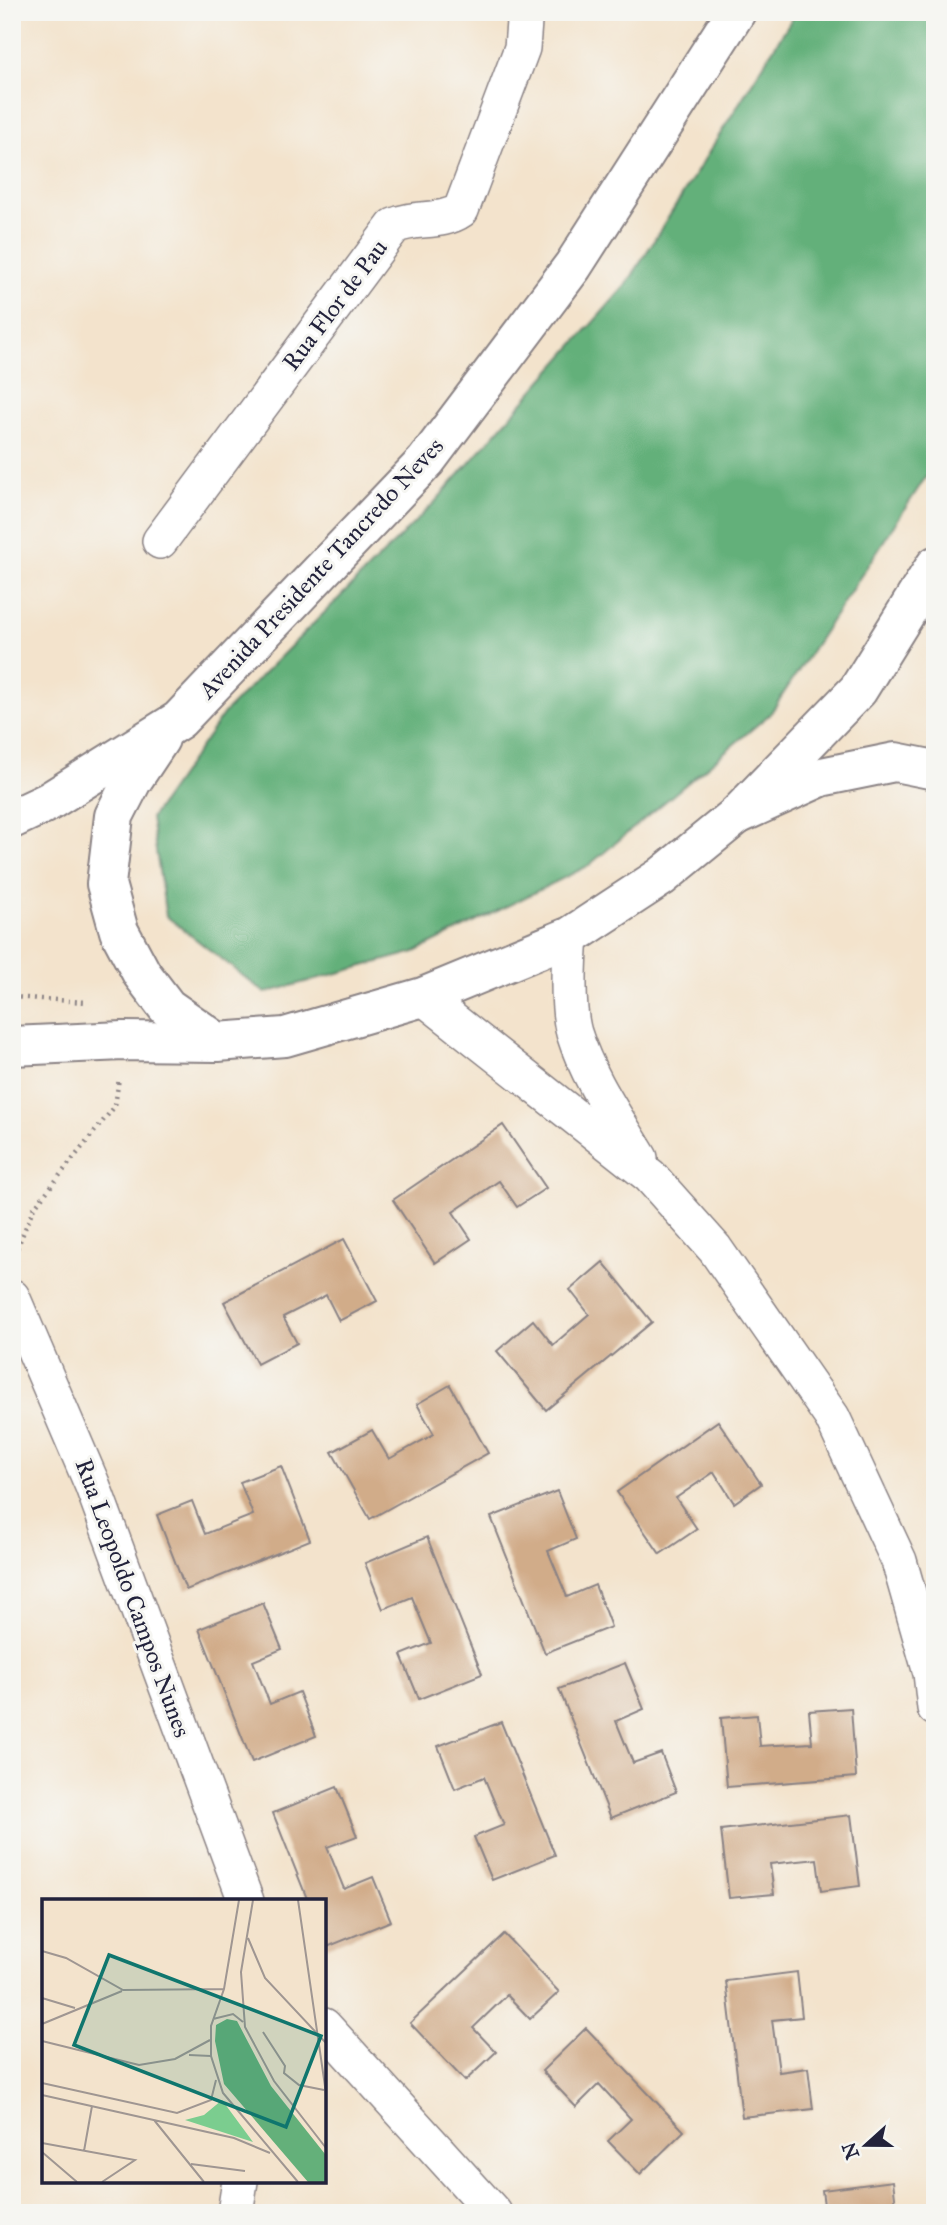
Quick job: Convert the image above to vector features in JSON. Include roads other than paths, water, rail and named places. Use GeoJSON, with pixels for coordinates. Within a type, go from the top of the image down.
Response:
{"type":"FeatureCollection","features":[{"type":"Feature","properties":{"kind":"main road","name":"Avenida Presidente Tancredo Neves"},"geometry":{"type":"LineString","coordinates":[[12,820],[48,802],[179,720],[426,461],[573,266],[736,12]]}},
{"type":"Feature","properties":{"kind":"main road"},"geometry":{"type":"LineString","coordinates":[[12,1046],[123,1041],[216,1042],[285,1037],[423,997],[571,936],[662,877],[737,815],[858,690],[935,566]]}},
{"type":"Feature","properties":{"kind":"main road"},"geometry":{"type":"LineString","coordinates":[[179,720],[155,744],[114,816],[106,884],[119,932],[142,974],[167,1007],[216,1042]]}},
{"type":"Feature","properties":{"kind":"main road"},"geometry":{"type":"LineString","coordinates":[[737,815],[821,777],[895,762],[935,771]]}},
{"type":"Feature","properties":{"kind":"street","name":"Rua Flor de Pau"},"geometry":{"type":"LineString","coordinates":[[160,541],[394,226],[406,221],[449,218],[461,210],[522,48],[522,12]]}},
{"type":"Feature","properties":{"kind":"street"},"geometry":{"type":"LineString","coordinates":[[571,936],[569,974],[574,1032],[597,1085],[650,1176]]}},
{"type":"Feature","properties":{"kind":"street"},"geometry":{"type":"LineString","coordinates":[[423,997],[650,1176],[715,1249],[832,1417],[899,1562],[931,1672],[935,1708]]}},
{"type":"Feature","properties":{"kind":"street","name":"Rua Leopoldo Campos Nunes"},"geometry":{"type":"LineString","coordinates":[[12,1297],[92,1484],[245,1899]]}},
{"type":"Feature","properties":{"kind":"street"},"geometry":{"type":"LineString","coordinates":[[326,2028],[494,2213]]}},
{"type":"Feature","properties":{"kind":"street"},"geometry":{"type":"LineString","coordinates":[[236,2213],[240,2183]]}}]}
